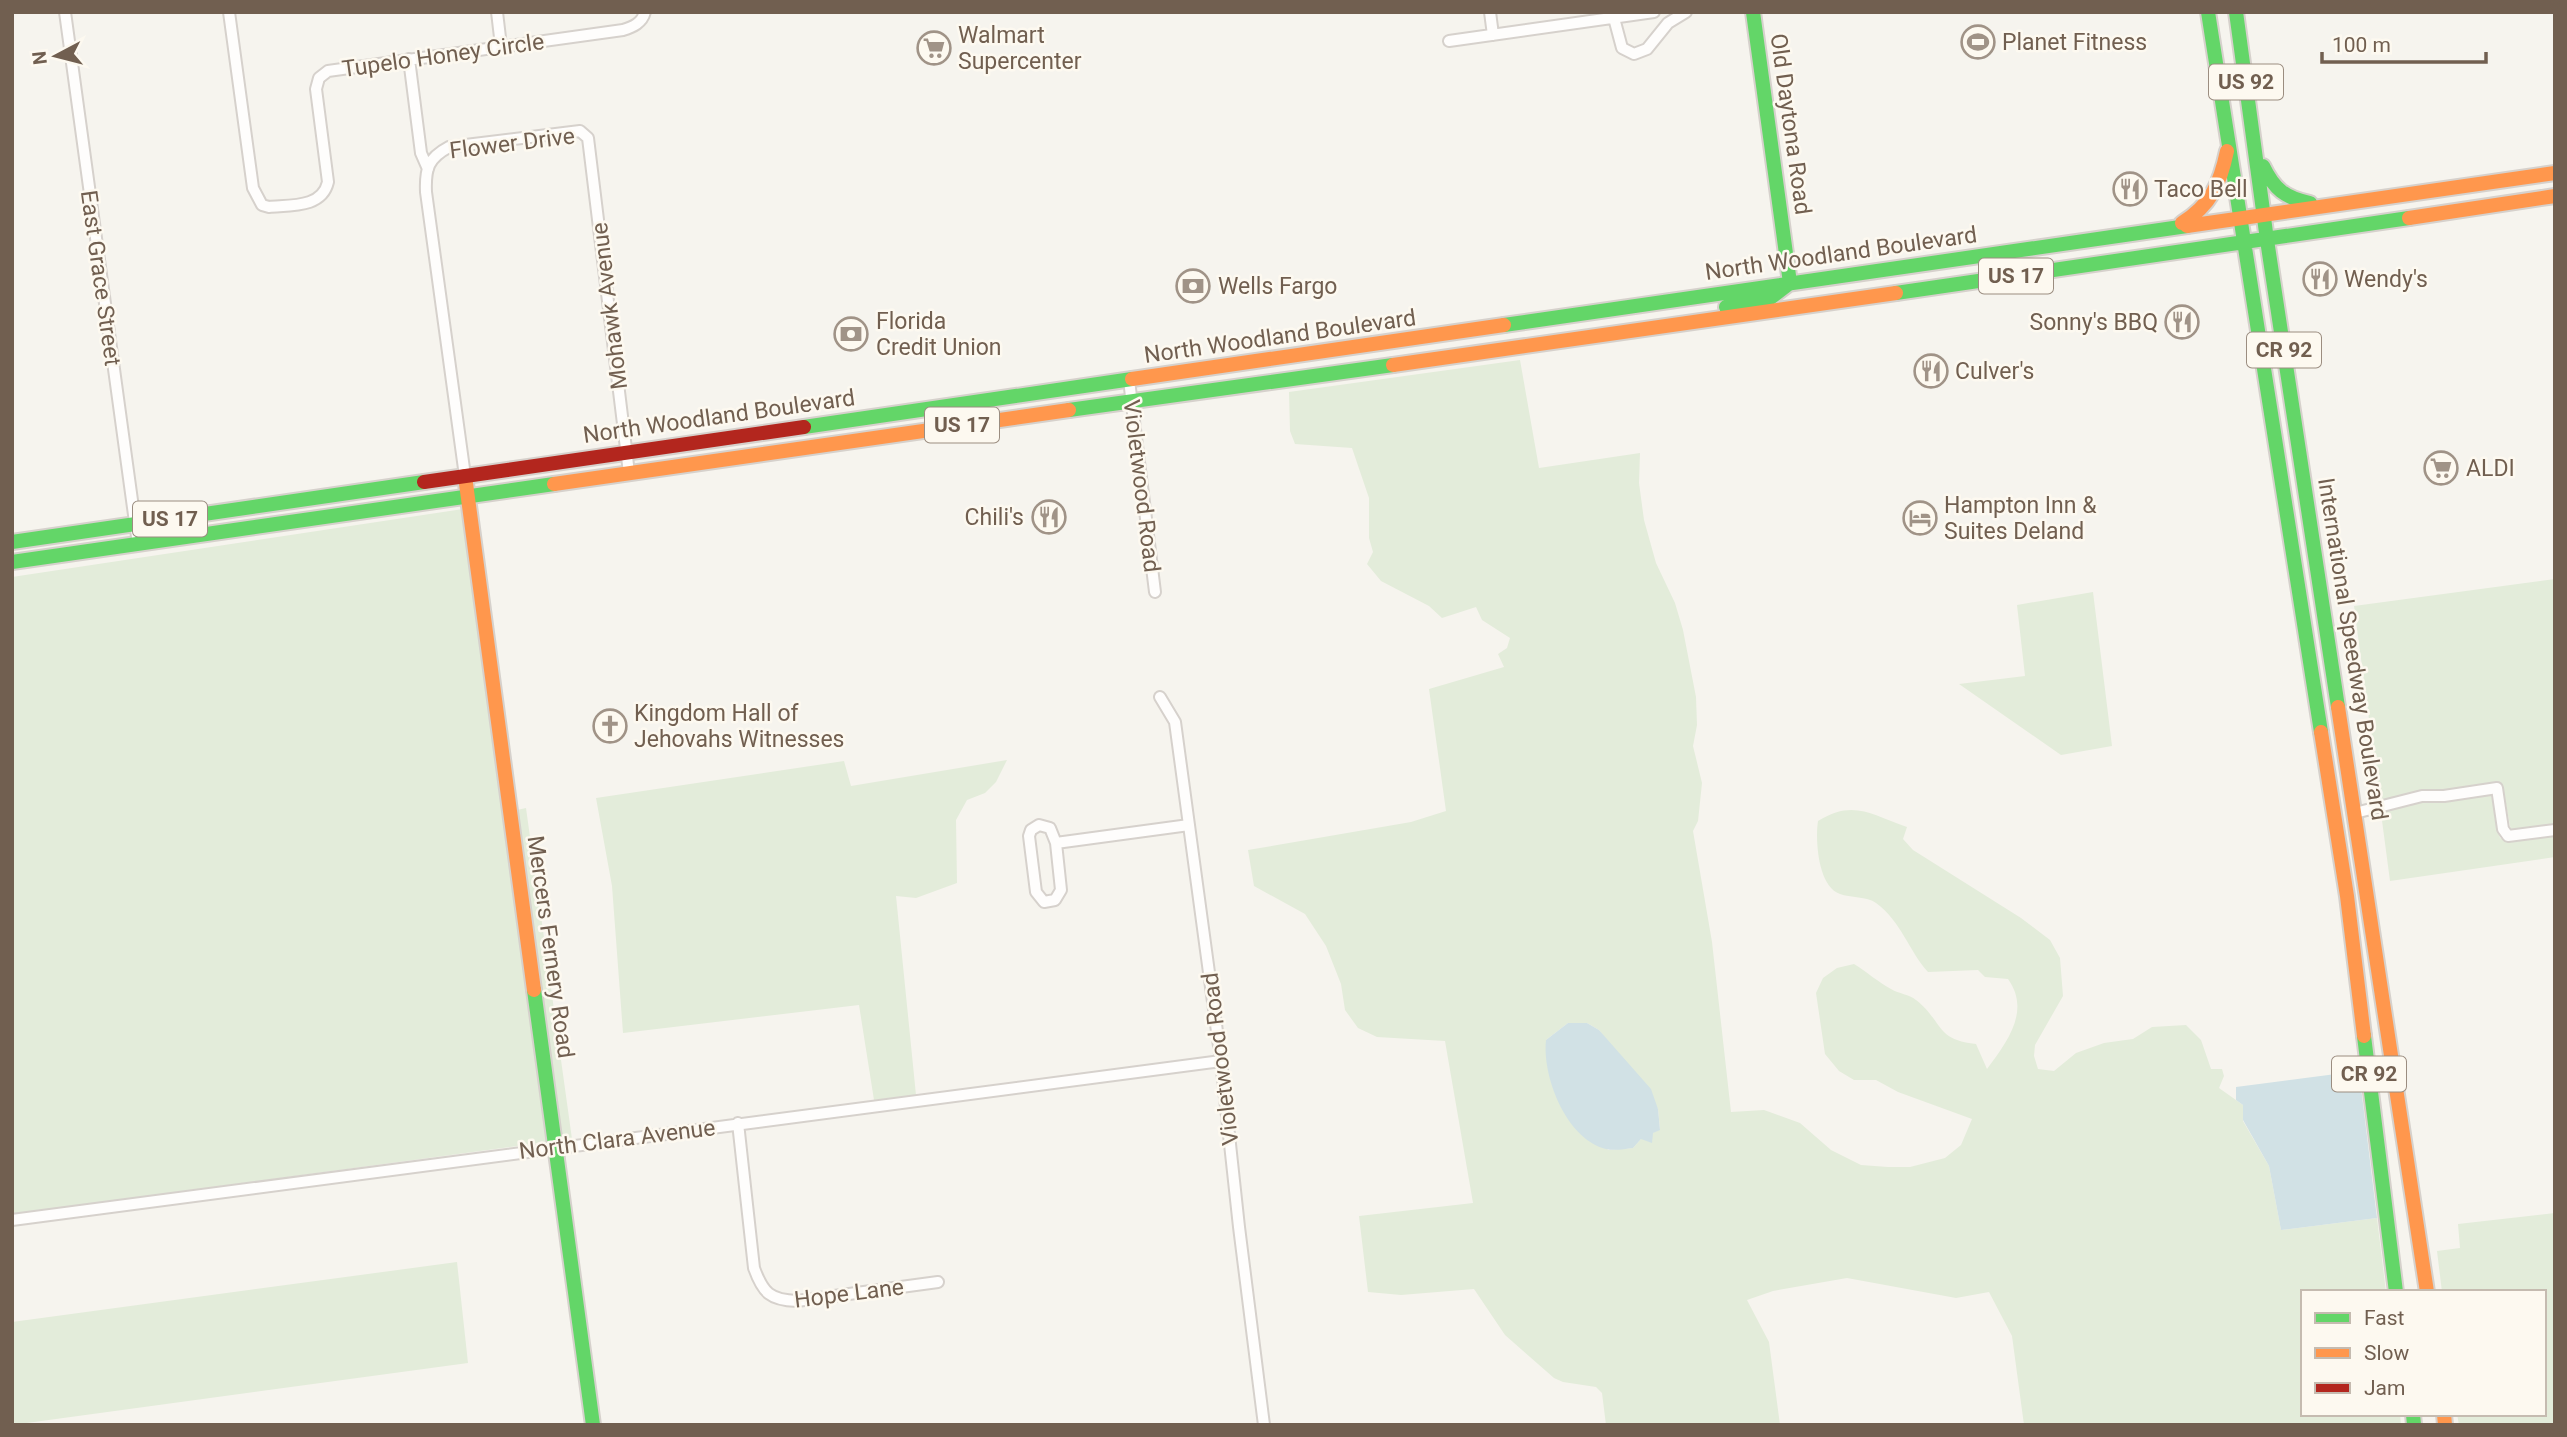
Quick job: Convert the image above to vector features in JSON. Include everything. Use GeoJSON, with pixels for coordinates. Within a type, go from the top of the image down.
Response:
{"type":"FeatureCollection","features":[{"type":"Feature","properties":{"kind":"main road","name":"Old Daytona Road"},"geometry":{"type":"LineString","coordinates":[[1753,12],[1790,283]]}},
{"type":"Feature","properties":{"kind":"main road","name":"International Speedway Boulevard"},"geometry":{"type":"LineString","coordinates":[[2208,12],[2347,896],[2396,1290]]}},
{"type":"Feature","properties":{"kind":"main road","name":"International Speedway Boulevard"},"geometry":{"type":"LineString","coordinates":[[2236,12],[2263,215],[2427,1290]]}},
{"type":"Feature","properties":{"kind":"main road"},"geometry":{"type":"LineString","coordinates":[[2173,228],[2197,214],[2213,197],[2221,182],[2229,141]]}},
{"type":"Feature","properties":{"kind":"main road","name":"US 92"},"geometry":{"type":"LineString","coordinates":[[2256,152],[2272,186],[2278,192],[2291,200],[2323,205]]}},
{"type":"Feature","properties":{"kind":"main road","name":"North Woodland Boulevard"},"geometry":{"type":"LineString","coordinates":[[12,542],[2555,173]]}},
{"type":"Feature","properties":{"kind":"main road","name":"North Woodland Boulevard"},"geometry":{"type":"LineString","coordinates":[[12,562],[1913,291],[2555,196]]}},
{"type":"Feature","properties":{"kind":"main road"},"geometry":{"type":"LineString","coordinates":[[1913,291],[1944,276],[1959,258]]}},
{"type":"Feature","properties":{"kind":"main road"},"geometry":{"type":"LineString","coordinates":[[1787,309],[1802,290],[1820,278]]}},
{"type":"Feature","properties":{"kind":"main road"},"geometry":{"type":"LineString","coordinates":[[1682,324],[1727,307],[1773,299],[1782,294],[1790,283]]}},
{"type":"Feature","properties":{"kind":"main road"},"geometry":{"type":"LineString","coordinates":[[1468,354],[1469,345],[1475,339],[1496,328]]}},
{"type":"Feature","properties":{"kind":"main road"},"geometry":{"type":"LineString","coordinates":[[1418,361],[1446,349],[1460,333]]}},
{"type":"Feature","properties":{"kind":"main road"},"geometry":{"type":"LineString","coordinates":[[2260,343],[2282,340]]}},
{"type":"Feature","properties":{"kind":"main road"},"geometry":{"type":"LineString","coordinates":[[2280,473],[2301,460]]}},
{"type":"Feature","properties":{"kind":"main road","name":"Mercers Fernery Road"},"geometry":{"type":"LineString","coordinates":[[465,476],[593,1425]]}},
{"type":"Feature","properties":{"kind":"main road"},"geometry":{"type":"LineString","coordinates":[[2297,577],[2319,580]]}},
{"type":"Feature","properties":{"kind":"main road"},"geometry":{"type":"LineString","coordinates":[[2321,730],[2342,728]]}},
{"type":"Feature","properties":{"kind":"main road"},"geometry":{"type":"LineString","coordinates":[[2347,896],[2368,896]]}},
{"type":"Feature","properties":{"kind":"street","name":"East Grace Street"},"geometry":{"type":"LineString","coordinates":[[65,12],[138,544]]}},
{"type":"Feature","properties":{"kind":"street","name":"Tupelo Honey Circle"},"geometry":{"type":"LineString","coordinates":[[229,12],[253,188],[262,205],[269,207],[313,202],[326,191],[328,182],[316,89],[319,78],[328,71],[623,30],[643,19],[645,12]]}},
{"type":"Feature","properties":{"kind":"street"},"geometry":{"type":"LineString","coordinates":[[497,12],[501,46]]}},
{"type":"Feature","properties":{"kind":"street"},"geometry":{"type":"LineString","coordinates":[[1490,12],[1493,35]]}},
{"type":"Feature","properties":{"kind":"street"},"geometry":{"type":"LineString","coordinates":[[1449,41],[1654,12]]}},
{"type":"Feature","properties":{"kind":"street"},"geometry":{"type":"LineString","coordinates":[[1614,18],[1622,48],[1634,54],[1647,49],[1668,23],[1686,12]]}},
{"type":"Feature","properties":{"kind":"street"},"geometry":{"type":"LineString","coordinates":[[409,59],[421,153],[428,169],[425,174],[426,192],[465,476]]}},
{"type":"Feature","properties":{"kind":"street","name":"Flower Drive"},"geometry":{"type":"LineString","coordinates":[[428,169],[435,154],[449,147],[580,131],[589,138]]}},
{"type":"Feature","properties":{"kind":"street","name":"Mohawk Avenue"},"geometry":{"type":"LineString","coordinates":[[589,138],[629,473]]}},
{"type":"Feature","properties":{"kind":"street"},"geometry":{"type":"LineString","coordinates":[[2451,187],[2454,211]]}},
{"type":"Feature","properties":{"kind":"street","name":"Violetwood Road"},"geometry":{"type":"LineString","coordinates":[[1129,380],[1156,592]]}},
{"type":"Feature","properties":{"kind":"street"},"geometry":{"type":"LineString","coordinates":[[789,429],[792,450]]}},
{"type":"Feature","properties":{"kind":"street"},"geometry":{"type":"LineString","coordinates":[[299,500],[301,521]]}},
{"type":"Feature","properties":{"kind":"street","name":"Violetwood Road"},"geometry":{"type":"LineString","coordinates":[[1160,697],[1175,722],[1221,1061],[1264,1425]]}},
{"type":"Feature","properties":{"kind":"street"},"geometry":{"type":"LineString","coordinates":[[2355,813],[2422,796],[2444,796],[2497,788],[2503,830],[2508,836],[2555,830]]}},
{"type":"Feature","properties":{"kind":"street"},"geometry":{"type":"LineString","coordinates":[[1039,825],[1050,828],[1056,843],[1061,890],[1055,900],[1044,902],[1036,892],[1029,836],[1031,830],[1039,825]]}},
{"type":"Feature","properties":{"kind":"street"},"geometry":{"type":"LineString","coordinates":[[1056,843],[1189,825]]}},
{"type":"Feature","properties":{"kind":"street","name":"North Clara Avenue"},"geometry":{"type":"LineString","coordinates":[[12,1220],[1221,1061]]}},
{"type":"Feature","properties":{"kind":"street","name":"Hope Lane"},"geometry":{"type":"LineString","coordinates":[[738,1123],[754,1268],[760,1284],[770,1295],[781,1300],[797,1301],[938,1282]]}},
{"type":"Feature","properties":{"kind":"green space"},"geometry":{"type":"Polygon","coordinates":[[[1520,360],[1539,468],[1640,453],[1639,483],[1644,520],[1656,563],[1675,603],[1683,630],[1696,697],[1697,725],[1693,746],[1702,783],[1698,821],[1693,831],[1712,942],[1731,1112],[1764,1110],[1800,1123],[1831,1150],[1861,1165],[1910,1167],[1945,1158],[1961,1145],[1972,1119],[1898,1092],[1876,1080],[1854,1080],[1839,1071],[1825,1054],[1816,993],[1823,978],[1837,968],[1854,964],[1894,991],[1916,1000],[1946,1034],[1963,1042],[1976,1044],[1987,1069],[2014,1026],[2017,1003],[2015,991],[2008,979],[1985,977],[1978,970],[1928,972],[1885,910],[1872,901],[1840,894],[1827,882],[1818,851],[1818,821],[1831,814],[1852,810],[1873,814],[1907,827],[1903,839],[1913,850],[2021,918],[2050,940],[2060,958],[2063,996],[2035,1045],[2034,1056],[2038,1069],[2054,1071],[2076,1053],[2104,1043],[2133,1039],[2152,1027],[2186,1025],[2201,1040],[2211,1069],[2222,1069],[2224,1076],[2219,1088],[2243,1105],[2243,1121],[2269,1166],[2281,1230],[2377,1218],[2386,1290],[2301,1290],[2301,1416],[2400,1416],[2401,1425],[2024,1425],[2012,1336],[1989,1292],[1956,1298],[1847,1278],[1773,1291],[1747,1300],[1769,1342],[1780,1425],[1606,1425],[1602,1393],[1596,1387],[1554,1378],[1505,1335],[1474,1289],[1401,1295],[1368,1292],[1359,1216],[1473,1203],[1445,1041],[1377,1037],[1358,1028],[1345,1010],[1341,984],[1326,946],[1305,914],[1254,886],[1248,850],[1411,822],[1446,811],[1429,689],[1504,667],[1498,654],[1507,648],[1510,638],[1482,620],[1476,607],[1442,618],[1429,606],[1381,581],[1367,564],[1373,552],[1369,538],[1369,498],[1352,448],[1295,444],[1290,431],[1289,392],[1520,360]],[[1568,1023],[1546,1040],[1608,1150],[1633,1148],[1641,1139],[1660,1129],[1658,1109],[1599,1030],[1587,1023],[1568,1023]]]}},
{"type":"Feature","properties":{"kind":"green space"},"geometry":{"type":"Polygon","coordinates":[[[463,509],[548,1142],[12,1214],[12,577],[463,509]]]}},
{"type":"Feature","properties":{"kind":"green space"},"geometry":{"type":"Polygon","coordinates":[[[2555,579],[2555,825],[2511,831],[2503,788],[2496,783],[2444,790],[2421,790],[2380,802],[2354,606],[2555,579]]]}},
{"type":"Feature","properties":{"kind":"green space"},"geometry":{"type":"Polygon","coordinates":[[[2093,592],[2112,746],[2061,755],[1959,684],[2025,676],[2017,605],[2093,592]]]}},
{"type":"Feature","properties":{"kind":"green space"},"geometry":{"type":"Polygon","coordinates":[[[1007,760],[996,782],[985,793],[967,800],[956,820],[957,883],[916,898],[896,896],[916,1095],[874,1100],[859,1005],[623,1033],[612,886],[596,798],[844,761],[851,786],[1007,760]]]}},
{"type":"Feature","properties":{"kind":"green space"},"geometry":{"type":"Polygon","coordinates":[[[2491,795],[2500,838],[2512,842],[2555,836],[2555,857],[2390,881],[2381,813],[2423,801],[2491,795]]]}},
{"type":"Feature","properties":{"kind":"green space"},"geometry":{"type":"Polygon","coordinates":[[[526,808],[572,1139],[561,1141],[517,810],[526,808]]]}},
{"type":"Feature","properties":{"kind":"green space"},"geometry":{"type":"Polygon","coordinates":[[[2555,1213],[2555,1425],[2459,1425],[2457,1416],[2546,1416],[2546,1290],[2442,1290],[2437,1251],[2460,1248],[2458,1224],[2555,1213]]]}},
{"type":"Feature","properties":{"kind":"green space"},"geometry":{"type":"Polygon","coordinates":[[[457,1262],[468,1363],[12,1425],[12,1322],[457,1262]]]}},
{"type":"Feature","properties":{"kind":"shaded area"},"geometry":{"type":"Polygon","coordinates":[[[1568,1023],[1587,1023],[1599,1030],[1651,1089],[1658,1109],[1660,1130],[1653,1133],[1652,1143],[1641,1139],[1633,1148],[1606,1149],[1592,1143],[1568,1120],[1548,1071],[1546,1040],[1568,1023]]]}},
{"type":"Feature","properties":{"kind":"shaded area"},"geometry":{"type":"Polygon","coordinates":[[[2359,1071],[2377,1218],[2281,1230],[2269,1166],[2243,1120],[2243,1105],[2236,1100],[2236,1087],[2359,1071]]]}},
{"type":"Feature","properties":{"kind":"traffic: fast"},"geometry":{"type":"LineString","coordinates":[[1753,12],[1790,283]]}},
{"type":"Feature","properties":{"kind":"traffic: fast"},"geometry":{"type":"LineString","coordinates":[[2208,12],[2321,732]]}},
{"type":"Feature","properties":{"kind":"traffic: fast"},"geometry":{"type":"LineString","coordinates":[[2236,12],[2267,240],[2338,707]]}},
{"type":"Feature","properties":{"kind":"traffic: fast"},"geometry":{"type":"LineString","coordinates":[[2263,166],[2271,181],[2281,191],[2310,203]]}},
{"type":"Feature","properties":{"kind":"traffic: fast"},"geometry":{"type":"LineString","coordinates":[[1896,293],[2409,218]]}},
{"type":"Feature","properties":{"kind":"traffic: fast"},"geometry":{"type":"LineString","coordinates":[[1504,325],[2187,226]]}},
{"type":"Feature","properties":{"kind":"traffic: fast"},"geometry":{"type":"LineString","coordinates":[[1726,307],[1769,299],[1790,283]]}},
{"type":"Feature","properties":{"kind":"traffic: fast"},"geometry":{"type":"LineString","coordinates":[[1069,410],[1393,365]]}},
{"type":"Feature","properties":{"kind":"traffic: fast"},"geometry":{"type":"LineString","coordinates":[[804,427],[1132,379]]}},
{"type":"Feature","properties":{"kind":"traffic: fast"},"geometry":{"type":"LineString","coordinates":[[12,542],[424,482]]}},
{"type":"Feature","properties":{"kind":"traffic: fast"},"geometry":{"type":"LineString","coordinates":[[12,562],[554,484]]}},
{"type":"Feature","properties":{"kind":"traffic: fast"},"geometry":{"type":"LineString","coordinates":[[534,990],[593,1425]]}},
{"type":"Feature","properties":{"kind":"traffic: fast"},"geometry":{"type":"LineString","coordinates":[[2364,1036],[2396,1290]]}},
{"type":"Feature","properties":{"kind":"traffic: fast"},"geometry":{"type":"LineString","coordinates":[[2413,1416],[2414,1425]]}},
{"type":"Feature","properties":{"kind":"traffic: slow"},"geometry":{"type":"LineString","coordinates":[[2182,223],[2200,209],[2213,193],[2227,151]]}},
{"type":"Feature","properties":{"kind":"traffic: slow"},"geometry":{"type":"LineString","coordinates":[[2187,226],[2555,173]]}},
{"type":"Feature","properties":{"kind":"traffic: slow"},"geometry":{"type":"LineString","coordinates":[[2409,218],[2555,196]]}},
{"type":"Feature","properties":{"kind":"traffic: slow"},"geometry":{"type":"LineString","coordinates":[[1393,365],[1896,293]]}},
{"type":"Feature","properties":{"kind":"traffic: slow"},"geometry":{"type":"LineString","coordinates":[[1132,379],[1504,325]]}},
{"type":"Feature","properties":{"kind":"traffic: slow"},"geometry":{"type":"LineString","coordinates":[[554,484],[1069,410]]}},
{"type":"Feature","properties":{"kind":"traffic: slow"},"geometry":{"type":"LineString","coordinates":[[465,476],[534,990]]}},
{"type":"Feature","properties":{"kind":"traffic: slow"},"geometry":{"type":"LineString","coordinates":[[2338,707],[2427,1290]]}},
{"type":"Feature","properties":{"kind":"traffic: slow"},"geometry":{"type":"LineString","coordinates":[[2321,732],[2347,896],[2364,1036]]}},
{"type":"Feature","properties":{"kind":"traffic: slow"},"geometry":{"type":"LineString","coordinates":[[2444,1416],[2445,1425]]}},
{"type":"Feature","properties":{"kind":"traffic: jam"},"geometry":{"type":"LineString","coordinates":[[424,482],[804,427]]}},
{"type":"Feature","properties":{"kind":"place","name":"Planet Fitness"},"geometry":{"type":"Point","coordinates":[1978,42]}},
{"type":"Feature","properties":{"kind":"place","name":"Walmart Supercenter"},"geometry":{"type":"Point","coordinates":[934,48]}},
{"type":"Feature","properties":{"kind":"place","name":"Taco Bell"},"geometry":{"type":"Point","coordinates":[2130,189]}},
{"type":"Feature","properties":{"kind":"place","name":"Wendy's"},"geometry":{"type":"Point","coordinates":[2320,279]}},
{"type":"Feature","properties":{"kind":"place","name":"Wells Fargo"},"geometry":{"type":"Point","coordinates":[1193,286]}},
{"type":"Feature","properties":{"kind":"place","name":"Sonny's BBQ"},"geometry":{"type":"Point","coordinates":[2182,322]}},
{"type":"Feature","properties":{"kind":"place","name":"Florida Credit Union"},"geometry":{"type":"Point","coordinates":[851,334]}},
{"type":"Feature","properties":{"kind":"place","name":"Culver's"},"geometry":{"type":"Point","coordinates":[1931,371]}},
{"type":"Feature","properties":{"kind":"place","name":"ALDI"},"geometry":{"type":"Point","coordinates":[2441,468]}},
{"type":"Feature","properties":{"kind":"place","name":"Chili's"},"geometry":{"type":"Point","coordinates":[1049,517]}},
{"type":"Feature","properties":{"kind":"place","name":"Hampton Inn & Suites Deland"},"geometry":{"type":"Point","coordinates":[1920,518]}},
{"type":"Feature","properties":{"kind":"place","name":"Kingdom Hall of Jehovahs Witnesses"},"geometry":{"type":"Point","coordinates":[610,726]}}]}
